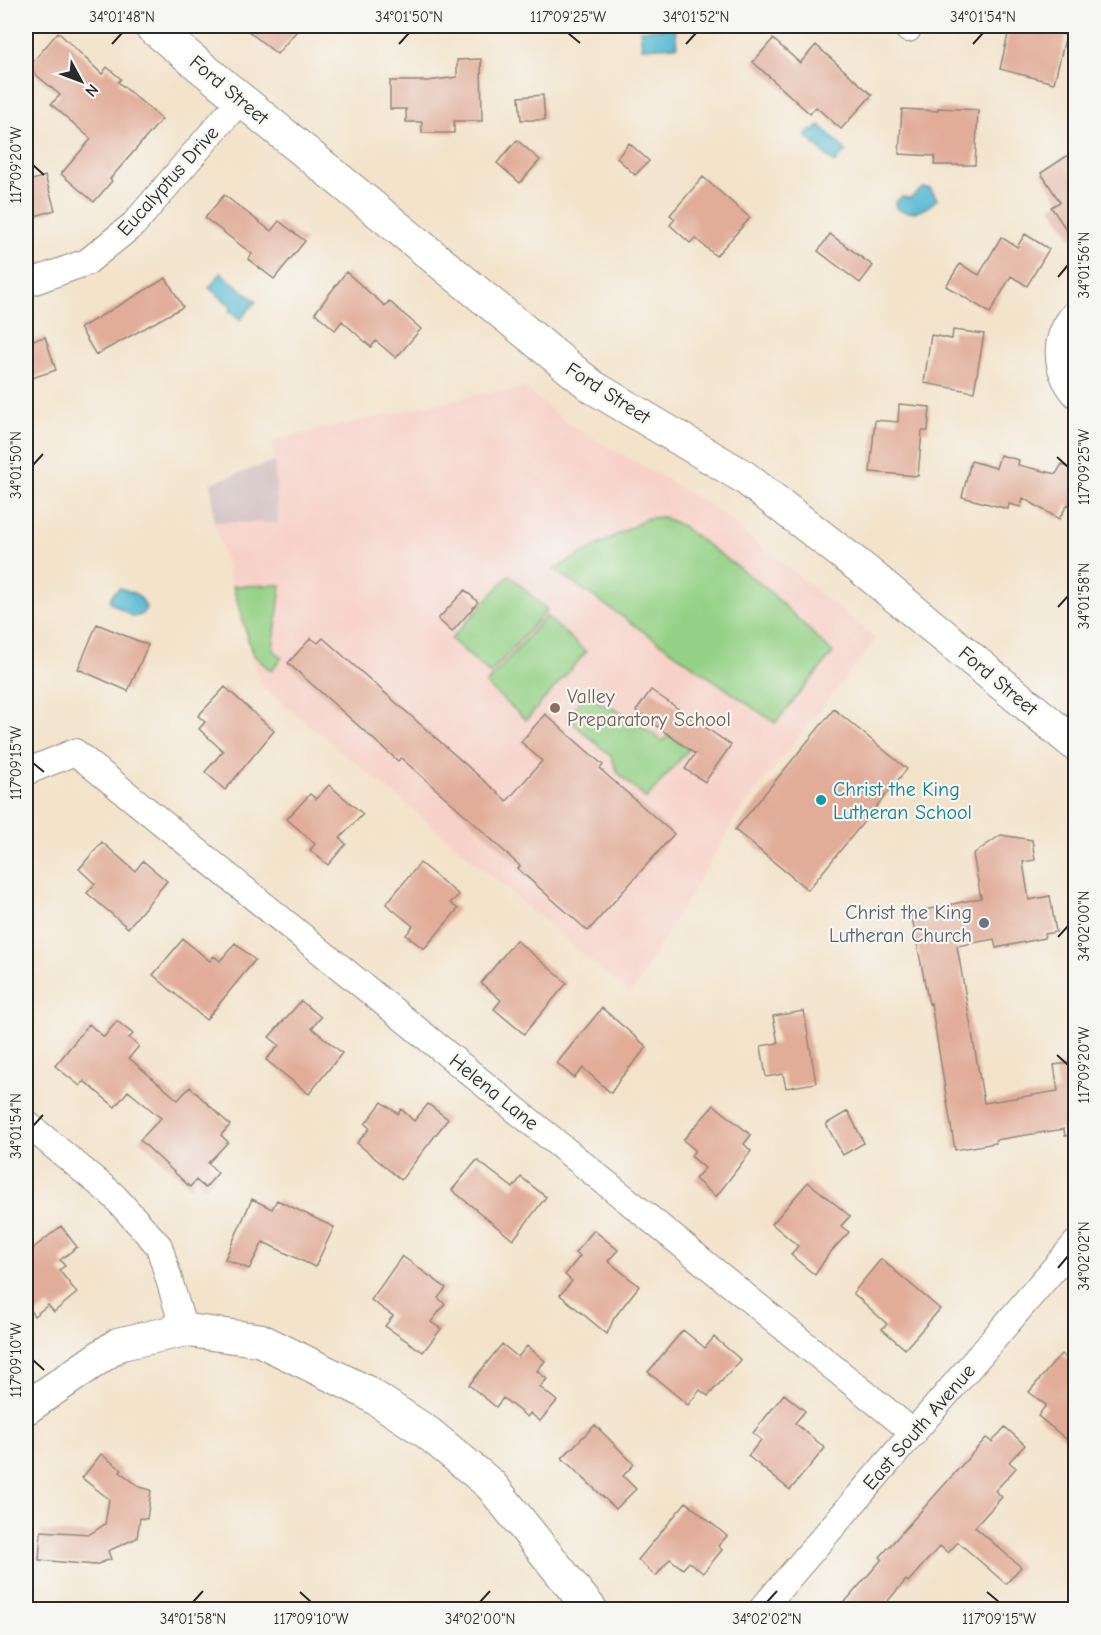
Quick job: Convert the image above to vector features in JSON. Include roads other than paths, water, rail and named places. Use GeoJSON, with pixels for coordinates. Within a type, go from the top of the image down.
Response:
{"type":"FeatureCollection","features":[{"type":"Feature","properties":{"kind":"street","name":"Ford Street"},"geometry":{"type":"LineString","coordinates":[[151,26],[593,387],[744,477],[864,570],[1076,745]]}},
{"type":"Feature","properties":{"kind":"street","name":"Eucalyptus Drive"},"geometry":{"type":"LineString","coordinates":[[26,284],[87,262],[134,224],[240,100]]}},
{"type":"Feature","properties":{"kind":"street"},"geometry":{"type":"LineString","coordinates":[[1076,312],[1062,332],[1058,345],[1061,374],[1076,395]]}},
{"type":"Feature","properties":{"kind":"street","name":"Helena Lane"},"geometry":{"type":"LineString","coordinates":[[26,772],[75,752],[914,1433]]}},
{"type":"Feature","properties":{"kind":"street"},"geometry":{"type":"LineString","coordinates":[[26,1123],[113,1195],[159,1246],[184,1330]]}},
{"type":"Feature","properties":{"kind":"street","name":"East South Avenue"},"geometry":{"type":"LineString","coordinates":[[761,1610],[1076,1243]]}},
{"type":"Feature","properties":{"kind":"street"},"geometry":{"type":"LineString","coordinates":[[26,1408],[119,1344],[184,1330],[260,1340],[366,1392],[428,1433],[490,1484],[591,1610]]}},
{"type":"Feature","properties":{"kind":"water"},"geometry":{"type":"Polygon","coordinates":[[[675,28],[677,46],[642,48],[640,30],[675,28]]]}},
{"type":"Feature","properties":{"kind":"water"},"geometry":{"type":"Polygon","coordinates":[[[820,125],[846,151],[834,163],[805,135],[810,130],[813,132],[820,125]]]}},
{"type":"Feature","properties":{"kind":"water"},"geometry":{"type":"Polygon","coordinates":[[[923,188],[930,188],[937,199],[933,203],[912,212],[896,208],[895,202],[902,197],[910,198],[923,188]]]}},
{"type":"Feature","properties":{"kind":"water"},"geometry":{"type":"Polygon","coordinates":[[[221,273],[256,301],[240,320],[229,311],[232,307],[209,288],[221,273]]]}},
{"type":"Feature","properties":{"kind":"water"},"geometry":{"type":"Polygon","coordinates":[[[119,588],[132,592],[142,600],[146,608],[141,615],[133,617],[110,602],[111,596],[119,588]]]}},
{"type":"Feature","properties":{"kind":"place","name":"Valley Preparatory School"},"geometry":{"type":"Point","coordinates":[555,708]}},
{"type":"Feature","properties":{"kind":"place","name":"Christ the King Lutheran School"},"geometry":{"type":"Point","coordinates":[821,800]}},
{"type":"Feature","properties":{"kind":"place","name":"Christ the King Lutheran Church"},"geometry":{"type":"Point","coordinates":[984,923]}}]}
